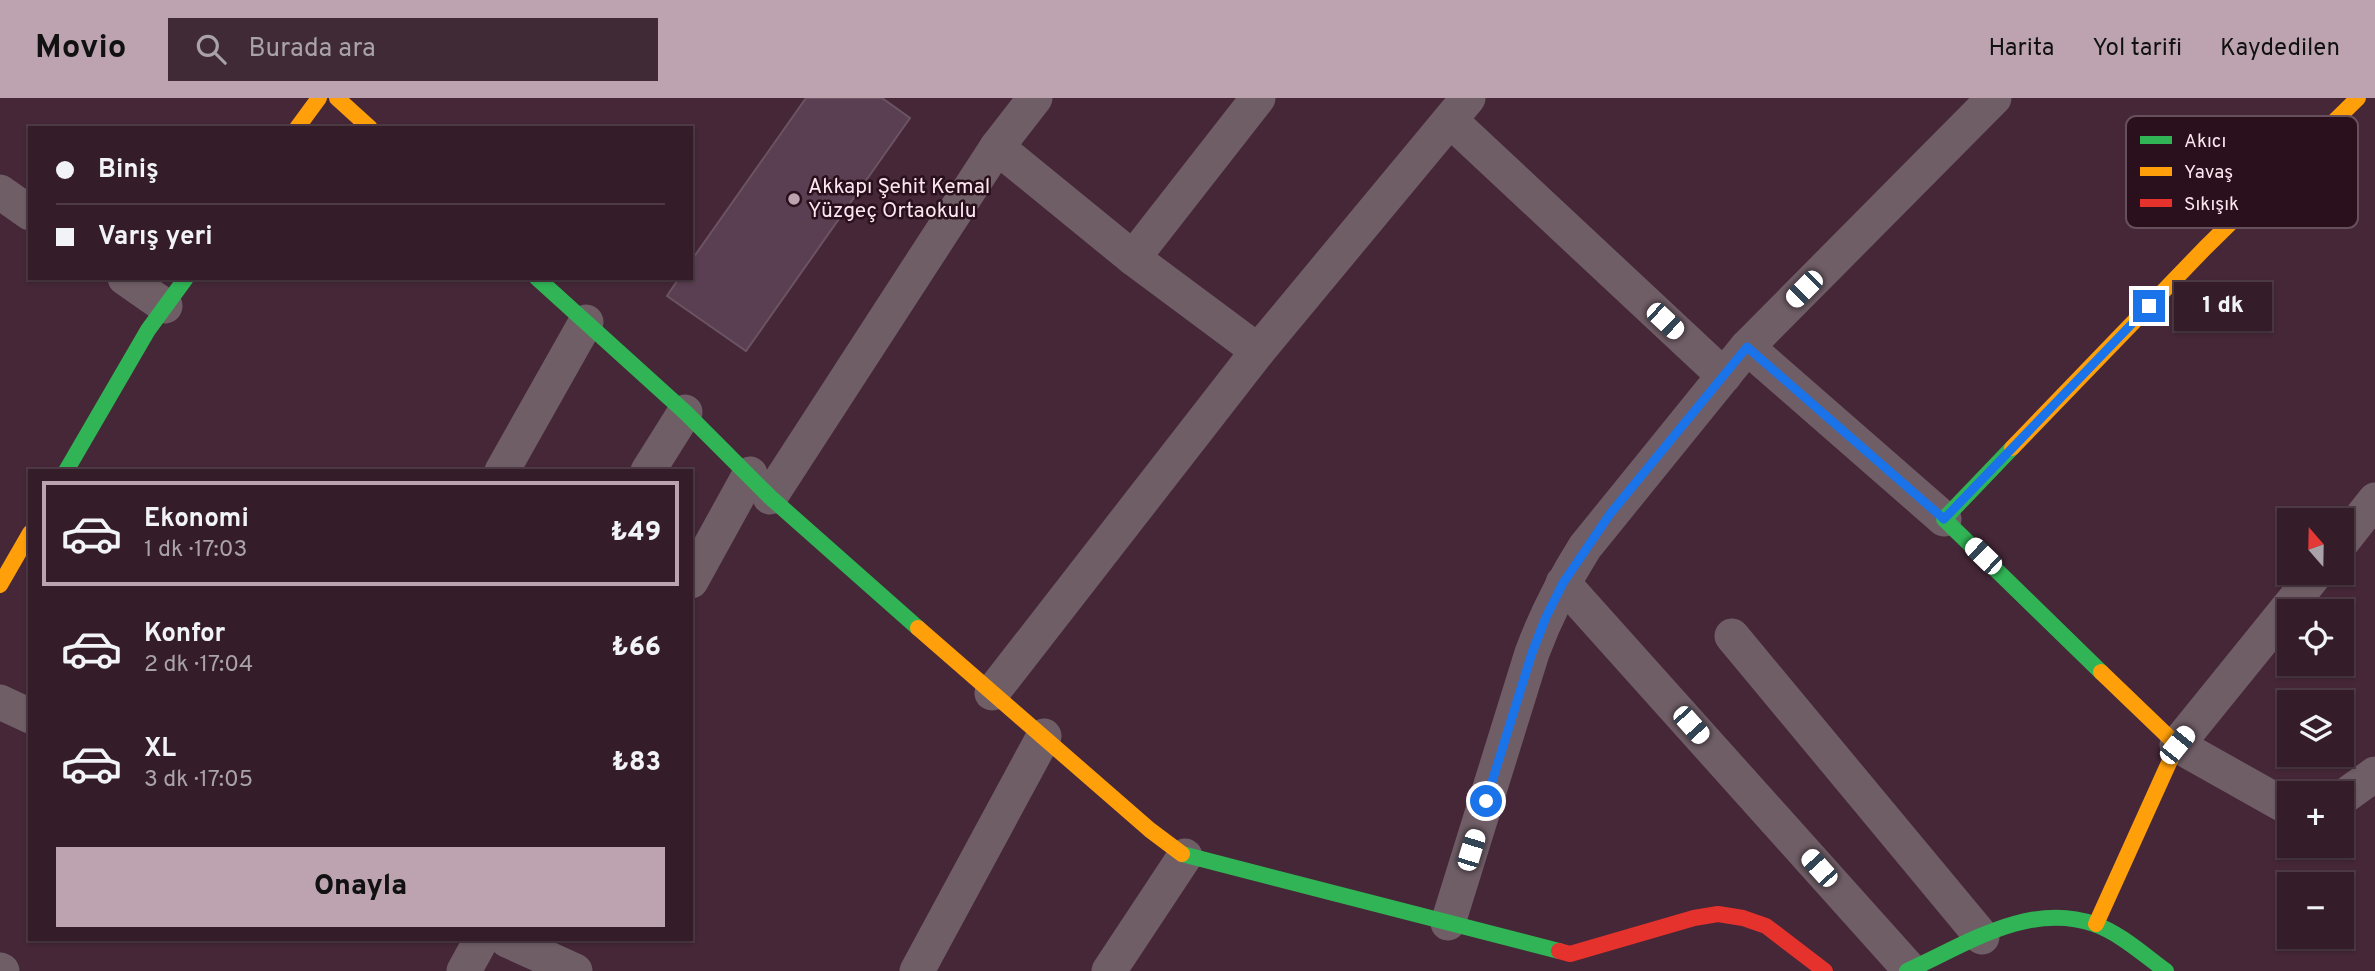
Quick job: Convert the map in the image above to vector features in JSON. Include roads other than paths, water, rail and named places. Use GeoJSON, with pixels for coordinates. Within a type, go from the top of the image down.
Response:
{"type":"FeatureCollection","features":[{"type":"Feature","properties":{"kind":"street"},"geometry":{"type":"LineString","coordinates":[[298,126],[319,98]]}},
{"type":"Feature","properties":{"kind":"street"},"geometry":{"type":"LineString","coordinates":[[337,98],[368,126]]}},
{"type":"Feature","properties":{"kind":"street"},"geometry":{"type":"LineString","coordinates":[[693,577],[997,147],[1035,98]]}},
{"type":"Feature","properties":{"kind":"street"},"geometry":{"type":"LineString","coordinates":[[1133,258],[1258,98]]}},
{"type":"Feature","properties":{"kind":"street"},"geometry":{"type":"LineString","coordinates":[[1448,923],[1532,653],[1563,583],[1610,514],[1747,347],[1994,98]]}},
{"type":"Feature","properties":{"kind":"street"},"geometry":{"type":"LineString","coordinates":[[2340,116],[2358,98]]}},
{"type":"Feature","properties":{"kind":"street"},"geometry":{"type":"LineString","coordinates":[[992,694],[1258,351],[1459,109],[1724,376]]}},
{"type":"Feature","properties":{"kind":"street"},"geometry":{"type":"LineString","coordinates":[[997,147],[1133,258],[1258,351]]}},
{"type":"Feature","properties":{"kind":"street"},"geometry":{"type":"LineString","coordinates":[[0,192],[28,212]]}},
{"type":"Feature","properties":{"kind":"street"},"geometry":{"type":"LineString","coordinates":[[1944,519],[2225,228]]}},
{"type":"Feature","properties":{"kind":"street"},"geometry":{"type":"LineString","coordinates":[[128,280],[166,306]]}},
{"type":"Feature","properties":{"kind":"street"},"geometry":{"type":"LineString","coordinates":[[67,469],[148,330],[185,280]]}},
{"type":"Feature","properties":{"kind":"street"},"geometry":{"type":"LineString","coordinates":[[539,280],[685,412],[760,486],[992,694],[1150,830],[1185,856],[1448,923],[1577,962],[1694,918],[1718,914],[1743,918],[1766,926],[1825,971]]}},
{"type":"Feature","properties":{"kind":"street"},"geometry":{"type":"LineString","coordinates":[[503,469],[586,322]]}},
{"type":"Feature","properties":{"kind":"street"},"geometry":{"type":"LineString","coordinates":[[1747,347],[1944,519],[2177,745],[2277,801]]}},
{"type":"Feature","properties":{"kind":"street"},"geometry":{"type":"LineString","coordinates":[[649,469],[685,412]]}},
{"type":"Feature","properties":{"kind":"street"},"geometry":{"type":"LineString","coordinates":[[2354,527],[2375,500]]}},
{"type":"Feature","properties":{"kind":"street"},"geometry":{"type":"LineString","coordinates":[[0,584],[28,536]]}},
{"type":"Feature","properties":{"kind":"street"},"geometry":{"type":"LineString","coordinates":[[1563,583],[1909,970],[2014,923],[2043,917],[2073,918],[2096,925],[2166,971]]}},
{"type":"Feature","properties":{"kind":"street"},"geometry":{"type":"LineString","coordinates":[[2096,925],[2177,745],[2306,585]]}},
{"type":"Feature","properties":{"kind":"street"},"geometry":{"type":"LineString","coordinates":[[1732,636],[1982,937]]}},
{"type":"Feature","properties":{"kind":"street"},"geometry":{"type":"LineString","coordinates":[[0,702],[28,715]]}},
{"type":"Feature","properties":{"kind":"street"},"geometry":{"type":"LineString","coordinates":[[917,971],[1044,736]]}},
{"type":"Feature","properties":{"kind":"street"},"geometry":{"type":"LineString","coordinates":[[2354,789],[2375,774]]}},
{"type":"Feature","properties":{"kind":"street"},"geometry":{"type":"LineString","coordinates":[[1109,971],[1185,856]]}},
{"type":"Feature","properties":{"kind":"street"},"geometry":{"type":"LineString","coordinates":[[464,971],[480,941]]}},
{"type":"Feature","properties":{"kind":"street"},"geometry":{"type":"LineString","coordinates":[[509,941],[575,971]]}},
{"type":"Feature","properties":{"kind":"place","name":"Akkapı Şehit Kemal Yüzgeç Ortaokulu"},"geometry":{"type":"Point","coordinates":[794,199]}}]}
